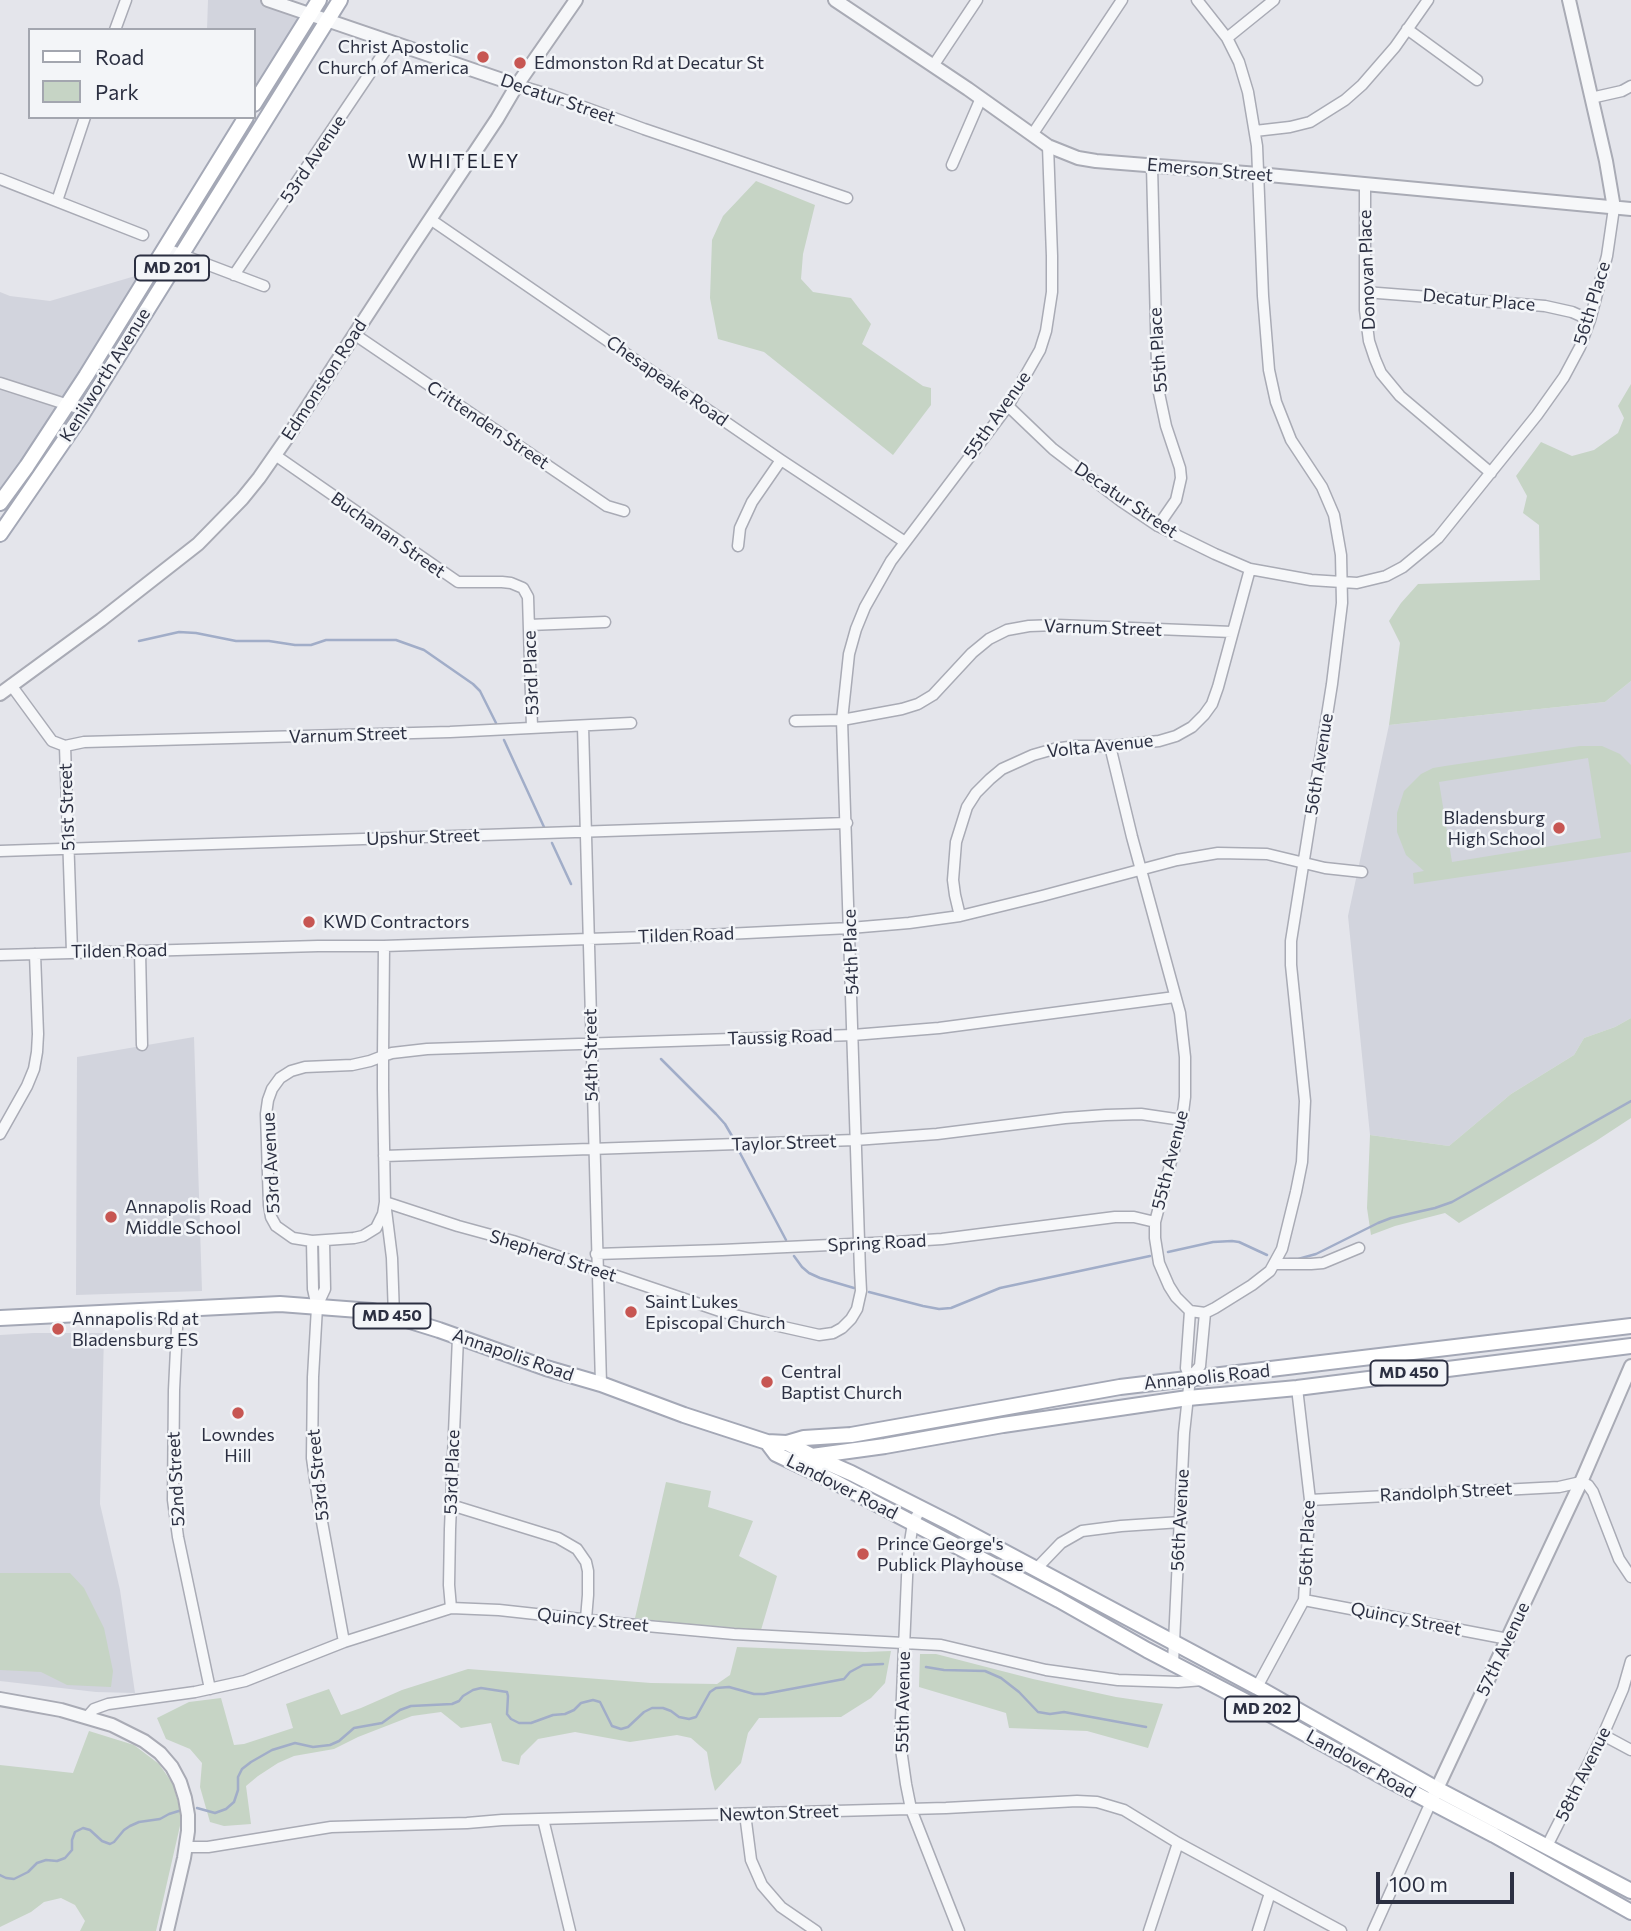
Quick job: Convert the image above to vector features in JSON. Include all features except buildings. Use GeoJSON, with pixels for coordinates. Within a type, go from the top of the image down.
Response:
{"type":"FeatureCollection","features":[{"type":"Feature","properties":{"kind":"main road"},"geometry":{"type":"LineString","coordinates":[[256,101],[319,0]]}},
{"type":"Feature","properties":{"kind":"main road","name":"Kenilworth Avenue"},"geometry":{"type":"LineString","coordinates":[[0,534],[85,410],[340,0]]}},
{"type":"Feature","properties":{"kind":"main road","name":"Kenilworth Avenue"},"geometry":{"type":"LineString","coordinates":[[0,503],[67,404],[245,119]]}},
{"type":"Feature","properties":{"kind":"main road","name":"Annapolis Road"},"geometry":{"type":"LineString","coordinates":[[0,1318],[280,1304],[372,1311],[600,1384],[767,1442]]}},
{"type":"Feature","properties":{"kind":"main road","name":"Annapolis Road"},"geometry":{"type":"LineString","coordinates":[[787,1443],[804,1438],[850,1435],[1091,1391],[1631,1326]]}},
{"type":"Feature","properties":{"kind":"main road","name":"Annapolis Road"},"geometry":{"type":"LineString","coordinates":[[794,1462],[1003,1425],[1188,1398],[1297,1388],[1631,1346]]}},
{"type":"Feature","properties":{"kind":"main road","name":"Landover Road"},"geometry":{"type":"LineString","coordinates":[[767,1442],[787,1443],[921,1507],[1257,1687],[1494,1835],[1631,1912]]}},
{"type":"Feature","properties":{"kind":"main road","name":"Landover Road"},"geometry":{"type":"LineString","coordinates":[[767,1442],[776,1454],[1059,1600],[1204,1680],[1434,1796],[1547,1846],[1631,1891]]}},
{"type":"Feature","properties":{"kind":"main road"},"geometry":{"type":"LineString","coordinates":[[851,1473],[853,1450]]}},
{"type":"Feature","properties":{"kind":"street"},"geometry":{"type":"LineString","coordinates":[[117,28],[126,0]]}},
{"type":"Feature","properties":{"kind":"street","name":"Decatur Street"},"geometry":{"type":"LineString","coordinates":[[268,0],[848,198]]}},
{"type":"Feature","properties":{"kind":"street","name":"Edmonston Road"},"geometry":{"type":"LineString","coordinates":[[0,694],[198,544],[242,499],[275,455],[517,85],[576,0]]}},
{"type":"Feature","properties":{"kind":"street","name":"Emerson Street"},"geometry":{"type":"LineString","coordinates":[[835,0],[1048,146],[1078,158],[1631,209]]}},
{"type":"Feature","properties":{"kind":"street"},"geometry":{"type":"LineString","coordinates":[[933,66],[977,0]]}},
{"type":"Feature","properties":{"kind":"street"},"geometry":{"type":"LineString","coordinates":[[1032,135],[1122,0]]}},
{"type":"Feature","properties":{"kind":"street","name":"56th Avenue"},"geometry":{"type":"LineString","coordinates":[[1198,0],[1227,38],[1244,74],[1255,131],[1264,315],[1272,385],[1291,440],[1322,487],[1334,515],[1339,539],[1342,582],[1337,653],[1291,942],[1305,1101],[1302,1161],[1282,1249],[1275,1264],[1252,1285],[1205,1312]]}},
{"type":"Feature","properties":{"kind":"street"},"geometry":{"type":"LineString","coordinates":[[1227,38],[1274,0]]}},
{"type":"Feature","properties":{"kind":"street"},"geometry":{"type":"LineString","coordinates":[[1255,131],[1310,122],[1345,100],[1395,47],[1428,0]]}},
{"type":"Feature","properties":{"kind":"street","name":"56th Place"},"geometry":{"type":"LineString","coordinates":[[1342,582],[1373,581],[1386,576],[1403,567],[1438,538],[1552,396],[1574,358],[1590,320],[1607,256],[1614,208],[1606,161],[1569,0]]}},
{"type":"Feature","properties":{"kind":"street"},"geometry":{"type":"LineString","coordinates":[[1407,29],[1477,80]]}},
{"type":"Feature","properties":{"kind":"street","name":"53rd Avenue"},"geometry":{"type":"LineString","coordinates":[[234,275],[391,42]]}},
{"type":"Feature","properties":{"kind":"street"},"geometry":{"type":"LineString","coordinates":[[1591,99],[1631,86]]}},
{"type":"Feature","properties":{"kind":"street"},"geometry":{"type":"LineString","coordinates":[[952,165],[981,98]]}},
{"type":"Feature","properties":{"kind":"street"},"geometry":{"type":"LineString","coordinates":[[57,201],[84,119]]}},
{"type":"Feature","properties":{"kind":"street","name":"55th Avenue"},"geometry":{"type":"LineString","coordinates":[[905,542],[1008,406],[1040,350],[1052,292],[1048,146]]}},
{"type":"Feature","properties":{"kind":"street","name":"55th Place"},"geometry":{"type":"LineString","coordinates":[[1153,166],[1159,393],[1181,478],[1176,500],[1158,526]]}},
{"type":"Feature","properties":{"kind":"street"},"geometry":{"type":"LineString","coordinates":[[0,179],[143,235]]}},
{"type":"Feature","properties":{"kind":"street","name":"Donovan Place"},"geometry":{"type":"LineString","coordinates":[[1365,185],[1365,292],[1369,341],[1381,373],[1410,406],[1490,472]]}},
{"type":"Feature","properties":{"kind":"street","name":"Chesapeake Road"},"geometry":{"type":"LineString","coordinates":[[430,219],[905,542]]}},
{"type":"Feature","properties":{"kind":"street"},"geometry":{"type":"LineString","coordinates":[[164,248],[264,286]]}},
{"type":"Feature","properties":{"kind":"street","name":"Decatur Place"},"geometry":{"type":"LineString","coordinates":[[1365,292],[1545,306],[1572,312],[1590,320]]}},
{"type":"Feature","properties":{"kind":"street","name":"Crittenden Street"},"geometry":{"type":"LineString","coordinates":[[354,334],[607,506],[624,510]]}},
{"type":"Feature","properties":{"kind":"street"},"geometry":{"type":"LineString","coordinates":[[0,383],[85,410]]}},
{"type":"Feature","properties":{"kind":"street","name":"Decatur Street"},"geometry":{"type":"LineString","coordinates":[[1008,406],[1053,449],[1089,478],[1158,526],[1250,569],[1311,580],[1342,582]]}},
{"type":"Feature","properties":{"kind":"street","name":"Buchanan Street"},"geometry":{"type":"LineString","coordinates":[[275,455],[458,582],[502,582],[523,588],[528,597],[529,621]]}},
{"type":"Feature","properties":{"kind":"street"},"geometry":{"type":"LineString","coordinates":[[738,546],[740,528],[752,502],[781,460]]}},
{"type":"Feature","properties":{"kind":"street","name":"54th Place"},"geometry":{"type":"LineString","coordinates":[[802,1331],[819,1335],[833,1333],[842,1328],[857,1309],[860,1291],[842,720],[848,664],[856,629],[879,579],[905,542]]}},
{"type":"Feature","properties":{"kind":"street","name":"Volta Avenue"},"geometry":{"type":"LineString","coordinates":[[960,916],[953,880],[956,842],[967,807],[976,793],[1003,769],[1033,755],[1054,749],[1159,741],[1176,736],[1192,726],[1212,704],[1250,569]]}},
{"type":"Feature","properties":{"kind":"street"},"geometry":{"type":"LineString","coordinates":[[529,621],[605,622]]}},
{"type":"Feature","properties":{"kind":"street","name":"53rd Place"},"geometry":{"type":"LineString","coordinates":[[529,621],[532,728]]}},
{"type":"Feature","properties":{"kind":"street","name":"Varnum Street"},"geometry":{"type":"LineString","coordinates":[[795,721],[842,720],[918,704],[933,695],[972,653],[989,639],[1007,630],[1057,625],[1232,632]]}},
{"type":"Feature","properties":{"kind":"street","name":"51st Street"},"geometry":{"type":"LineString","coordinates":[[11,685],[52,741],[65,746],[72,952]]}},
{"type":"Feature","properties":{"kind":"street","name":"Varnum Street"},"geometry":{"type":"LineString","coordinates":[[65,746],[84,742],[450,732],[631,723]]}},
{"type":"Feature","properties":{"kind":"street","name":"54th Street"},"geometry":{"type":"LineString","coordinates":[[583,726],[600,1384]]}},
{"type":"Feature","properties":{"kind":"street","name":"55th Avenue"},"geometry":{"type":"LineString","coordinates":[[1110,746],[1181,1023],[1185,1057],[1185,1097],[1182,1120],[1155,1222],[1155,1238],[1159,1263],[1169,1286],[1190,1311]]}},
{"type":"Feature","properties":{"kind":"street","name":"Upshur Street"},"geometry":{"type":"LineString","coordinates":[[0,851],[847,823]]}},
{"type":"Feature","properties":{"kind":"street","name":"Tilden Road"},"geometry":{"type":"LineString","coordinates":[[0,955],[384,946],[850,928],[960,916],[1188,857],[1218,853],[1267,854],[1362,872]]}},
{"type":"Feature","properties":{"kind":"street"},"geometry":{"type":"LineString","coordinates":[[384,946],[385,1202],[392,1258],[394,1316]]}},
{"type":"Feature","properties":{"kind":"street"},"geometry":{"type":"LineString","coordinates":[[140,951],[142,1045]]}},
{"type":"Feature","properties":{"kind":"street"},"geometry":{"type":"LineString","coordinates":[[0,1134],[34,1069],[37,1052],[35,954]]}},
{"type":"Feature","properties":{"kind":"street","name":"Taussig Road"},"geometry":{"type":"LineString","coordinates":[[383,1056],[427,1049],[853,1035],[980,1024],[1175,997]]}},
{"type":"Feature","properties":{"kind":"street","name":"53rd Avenue"},"geometry":{"type":"LineString","coordinates":[[318,1241],[293,1238],[285,1234],[271,1217],[266,1114],[268,1100],[280,1078],[291,1071],[352,1065],[383,1056]]}},
{"type":"Feature","properties":{"kind":"street","name":"Taylor Street"},"geometry":{"type":"LineString","coordinates":[[384,1156],[855,1140],[937,1134],[1106,1115],[1140,1114],[1182,1120]]}},
{"type":"Feature","properties":{"kind":"street"},"geometry":{"type":"LineString","coordinates":[[317,1307],[313,1289],[318,1241],[354,1238],[370,1232],[380,1222],[385,1202]]}},
{"type":"Feature","properties":{"kind":"street","name":"Shepherd Street"},"geometry":{"type":"LineString","coordinates":[[385,1202],[513,1241],[723,1312],[802,1331]]}},
{"type":"Feature","properties":{"kind":"street","name":"Spring Road"},"geometry":{"type":"LineString","coordinates":[[596,1254],[942,1239],[1115,1217],[1134,1217],[1155,1222]]}},
{"type":"Feature","properties":{"kind":"street"},"geometry":{"type":"LineString","coordinates":[[1275,1264],[1323,1263],[1359,1248]]}},
{"type":"Feature","properties":{"kind":"street","name":"53rd Street"},"geometry":{"type":"LineString","coordinates":[[317,1307],[312,1458],[317,1500],[344,1642]]}},
{"type":"Feature","properties":{"kind":"street","name":"52nd Street"},"geometry":{"type":"LineString","coordinates":[[178,1308],[173,1390],[173,1500],[178,1537],[210,1689]]}},
{"type":"Feature","properties":{"kind":"street"},"geometry":{"type":"LineString","coordinates":[[1190,1311],[1205,1312],[1200,1366],[1190,1378],[1186,1368],[1190,1311]]}},
{"type":"Feature","properties":{"kind":"street","name":"53rd Place"},"geometry":{"type":"LineString","coordinates":[[451,1608],[451,1505],[458,1337]]}},
{"type":"Feature","properties":{"kind":"street","name":"57th Avenue"},"geometry":{"type":"LineString","coordinates":[[1373,1931],[1581,1482],[1631,1366]]}},
{"type":"Feature","properties":{"kind":"street","name":"56th Avenue"},"geometry":{"type":"LineString","coordinates":[[1173,1663],[1190,1378]]}},
{"type":"Feature","properties":{"kind":"street","name":"56th Place"},"geometry":{"type":"LineString","coordinates":[[1257,1687],[1304,1600],[1310,1500],[1297,1388]]}},
{"type":"Feature","properties":{"kind":"street"},"geometry":{"type":"LineString","coordinates":[[1581,1482],[1588,1485],[1593,1492],[1619,1559],[1631,1577]]}},
{"type":"Feature","properties":{"kind":"street","name":"Randolph Street"},"geometry":{"type":"LineString","coordinates":[[1310,1500],[1559,1487],[1581,1482]]}},
{"type":"Feature","properties":{"kind":"street"},"geometry":{"type":"LineString","coordinates":[[451,1505],[558,1538],[577,1549],[586,1562],[588,1571],[586,1619]]}},
{"type":"Feature","properties":{"kind":"street","name":"55th Avenue"},"geometry":{"type":"LineString","coordinates":[[921,1507],[913,1523],[908,1554],[900,1742],[911,1809],[959,1931]]}},
{"type":"Feature","properties":{"kind":"street"},"geometry":{"type":"LineString","coordinates":[[1036,1569],[1061,1543],[1082,1531],[1181,1522]]}},
{"type":"Feature","properties":{"kind":"street","name":"Quincy Street"},"geometry":{"type":"LineString","coordinates":[[1304,1600],[1508,1639]]}},
{"type":"Feature","properties":{"kind":"street","name":"Quincy Street"},"geometry":{"type":"LineString","coordinates":[[88,1717],[94,1709],[108,1704],[245,1681],[344,1642],[451,1608],[499,1610],[734,1634],[941,1645],[1046,1670],[1118,1680],[1204,1680]]}},
{"type":"Feature","properties":{"kind":"street","name":"58th Avenue"},"geometry":{"type":"LineString","coordinates":[[1547,1846],[1604,1735],[1631,1661]]}},
{"type":"Feature","properties":{"kind":"street"},"geometry":{"type":"LineString","coordinates":[[0,1699],[88,1717],[123,1730],[160,1753],[172,1767],[180,1782],[188,1823],[186,1847],[167,1931]]}},
{"type":"Feature","properties":{"kind":"street"},"geometry":{"type":"LineString","coordinates":[[1604,1735],[1631,1750]]}},
{"type":"Feature","properties":{"kind":"street","name":"Newton Street"},"geometry":{"type":"LineString","coordinates":[[186,1847],[208,1847],[331,1827],[1097,1802],[1124,1810],[1178,1843],[1341,1931]]}},
{"type":"Feature","properties":{"kind":"street"},"geometry":{"type":"LineString","coordinates":[[745,1814],[751,1860],[762,1885],[781,1907],[816,1931]]}},
{"type":"Feature","properties":{"kind":"street"},"geometry":{"type":"LineString","coordinates":[[543,1819],[570,1931]]}},
{"type":"Feature","properties":{"kind":"street"},"geometry":{"type":"LineString","coordinates":[[1149,1931],[1178,1843]]}},
{"type":"Feature","properties":{"kind":"street"},"geometry":{"type":"LineString","coordinates":[[1258,1931],[1270,1894]]}},
{"type":"Feature","properties":{"kind":"shaded area"},"geometry":{"type":"Polygon","coordinates":[[[208,0],[268,0],[310,14],[256,101],[256,28],[207,28],[208,0]]]}},
{"type":"Feature","properties":{"kind":"shaded area"},"geometry":{"type":"Polygon","coordinates":[[[149,272],[0,503],[0,292],[10,296],[50,301],[149,272]]]}},
{"type":"Feature","properties":{"kind":"shaded area","name":"Bladensburg High School"},"geometry":{"type":"Polygon","coordinates":[[[1631,681],[1631,1018],[1584,1038],[1574,1055],[1511,1094],[1449,1146],[1370,1135],[1348,916],[1389,725],[1605,702],[1631,681]]]}},
{"type":"Feature","properties":{"kind":"shaded area"},"geometry":{"type":"Polygon","coordinates":[[[194,1037],[202,1291],[76,1295],[77,1057],[194,1037]]]}},
{"type":"Feature","properties":{"kind":"shaded area"},"geometry":{"type":"Polygon","coordinates":[[[104,1333],[100,1504],[120,1590],[135,1693],[96,1692],[0,1681],[0,1335],[104,1333]]]}},
{"type":"Feature","properties":{"kind":"green space"},"geometry":{"type":"Polygon","coordinates":[[[756,181],[815,205],[803,254],[801,279],[813,292],[851,298],[871,324],[862,344],[923,386],[931,388],[931,405],[893,455],[764,352],[718,339],[710,298],[712,240],[723,216],[756,181]]]}},
{"type":"Feature","properties":{"kind":"green space"},"geometry":{"type":"Polygon","coordinates":[[[1631,384],[1631,681],[1605,702],[1389,725],[1400,643],[1389,621],[1401,603],[1418,584],[1540,580],[1539,525],[1523,513],[1527,496],[1516,476],[1541,442],[1572,456],[1594,450],[1618,433],[1624,418],[1618,406],[1631,384]]]}},
{"type":"Feature","properties":{"kind":"green space"},"geometry":{"type":"Polygon","coordinates":[[[1580,746],[1602,746],[1620,754],[1631,765],[1631,852],[1414,884],[1413,873],[1424,871],[1406,855],[1397,832],[1397,813],[1404,791],[1421,774],[1433,768],[1580,746]],[[1588,758],[1439,782],[1452,862],[1601,838],[1588,758]]]}},
{"type":"Feature","properties":{"kind":"green space"},"geometry":{"type":"Polygon","coordinates":[[[1631,1018],[1631,1118],[1459,1223],[1445,1213],[1371,1235],[1367,1208],[1370,1135],[1449,1146],[1511,1094],[1574,1055],[1584,1038],[1631,1018]]]}},
{"type":"Feature","properties":{"kind":"green space"},"geometry":{"type":"Polygon","coordinates":[[[666,1482],[711,1491],[708,1507],[753,1521],[739,1556],[777,1576],[761,1630],[635,1618],[666,1482]]]}},
{"type":"Feature","properties":{"kind":"green space"},"geometry":{"type":"Polygon","coordinates":[[[0,1573],[70,1573],[84,1588],[104,1628],[113,1671],[111,1687],[67,1685],[41,1672],[0,1670],[0,1573]]]}},
{"type":"Feature","properties":{"kind":"green space"},"geometry":{"type":"Polygon","coordinates":[[[737,1647],[891,1651],[885,1683],[871,1698],[841,1717],[759,1718],[748,1733],[741,1763],[715,1791],[707,1752],[691,1738],[677,1735],[630,1742],[575,1732],[538,1739],[521,1756],[519,1765],[502,1761],[491,1723],[461,1728],[441,1712],[412,1716],[334,1749],[294,1756],[278,1763],[246,1786],[251,1824],[224,1826],[210,1822],[200,1787],[202,1763],[190,1749],[166,1739],[157,1718],[189,1702],[221,1698],[234,1745],[244,1744],[293,1728],[286,1704],[329,1689],[341,1715],[402,1690],[468,1669],[651,1683],[717,1684],[730,1675],[737,1647]]]}},
{"type":"Feature","properties":{"kind":"green space"},"geometry":{"type":"Polygon","coordinates":[[[920,1654],[936,1654],[1033,1679],[1163,1704],[1148,1748],[1087,1731],[1009,1728],[1006,1713],[919,1687],[920,1654]]]}},
{"type":"Feature","properties":{"kind":"green space"},"geometry":{"type":"Polygon","coordinates":[[[89,1731],[134,1745],[159,1764],[173,1784],[182,1817],[156,1931],[80,1931],[85,1921],[75,1905],[61,1898],[44,1902],[31,1912],[0,1927],[0,1765],[73,1773],[89,1731]]]}},
{"type":"Feature","properties":{"kind":"waterway"},"geometry":{"type":"LineString","coordinates":[[139,641],[179,632],[236,641],[269,641],[295,645],[311,645],[326,640],[396,640],[424,650],[473,684],[480,691],[496,723]]}},
{"type":"Feature","properties":{"kind":"waterway"},"geometry":{"type":"LineString","coordinates":[[504,740],[544,827]]}},
{"type":"Feature","properties":{"kind":"waterway"},"geometry":{"type":"LineString","coordinates":[[552,843],[571,884]]}},
{"type":"Feature","properties":{"kind":"waterway"},"geometry":{"type":"LineString","coordinates":[[661,1059],[716,1114],[732,1136]]}},
{"type":"Feature","properties":{"kind":"waterway"},"geometry":{"type":"LineString","coordinates":[[1289,1259],[1316,1254],[1391,1218],[1452,1202],[1631,1101]]}},
{"type":"Feature","properties":{"kind":"waterway"},"geometry":{"type":"LineString","coordinates":[[740,1153],[786,1240]]}},
{"type":"Feature","properties":{"kind":"waterway"},"geometry":{"type":"LineString","coordinates":[[1168,1252],[1213,1242],[1232,1241],[1267,1255]]}},
{"type":"Feature","properties":{"kind":"waterway"},"geometry":{"type":"LineString","coordinates":[[794,1256],[809,1273],[854,1288]]}},
{"type":"Feature","properties":{"kind":"waterway"},"geometry":{"type":"LineString","coordinates":[[869,1292],[923,1306],[951,1308],[1000,1288],[1150,1256]]}},
{"type":"Feature","properties":{"kind":"waterway"},"geometry":{"type":"LineString","coordinates":[[197,1808],[215,1813],[226,1809],[234,1802],[242,1769],[272,1750],[295,1743],[313,1747],[330,1745],[354,1728],[382,1723],[400,1710],[411,1706],[452,1704],[473,1690],[481,1688],[507,1692],[507,1714],[519,1723],[531,1723],[553,1715],[565,1714],[581,1703],[593,1700],[600,1702],[612,1726],[621,1729],[628,1727],[652,1708],[663,1708],[679,1717],[696,1717],[710,1692],[716,1688],[729,1687],[764,1694],[844,1679],[863,1665],[883,1664]]}},
{"type":"Feature","properties":{"kind":"waterway"},"geometry":{"type":"LineString","coordinates":[[926,1667],[985,1671],[1001,1678],[1038,1712],[1064,1712],[1146,1727]]}},
{"type":"Feature","properties":{"kind":"waterway"},"geometry":{"type":"LineString","coordinates":[[0,1875],[14,1879],[28,1872],[37,1863],[65,1858],[72,1850],[75,1832],[83,1828],[110,1844],[130,1826],[160,1819],[182,1810]]}},
{"type":"Feature","properties":{"kind":"place","name":"Christ Apostolic Church of America"},"geometry":{"type":"Point","coordinates":[483,57]}},
{"type":"Feature","properties":{"kind":"place","name":"Edmonston Rd at Decatur St"},"geometry":{"type":"Point","coordinates":[520,63]}},
{"type":"Feature","properties":{"kind":"place","name":"Bladensburg High School"},"geometry":{"type":"Point","coordinates":[1559,828]}},
{"type":"Feature","properties":{"kind":"place","name":"KWD Contractors"},"geometry":{"type":"Point","coordinates":[309,922]}},
{"type":"Feature","properties":{"kind":"place","name":"Annapolis Road Middle School"},"geometry":{"type":"Point","coordinates":[111,1217]}},
{"type":"Feature","properties":{"kind":"place","name":"Saint Lukes Episcopal Church"},"geometry":{"type":"Point","coordinates":[631,1312]}},
{"type":"Feature","properties":{"kind":"place","name":"Annapolis Rd at Bladensburg ES"},"geometry":{"type":"Point","coordinates":[58,1329]}},
{"type":"Feature","properties":{"kind":"place","name":"Central Baptist Church"},"geometry":{"type":"Point","coordinates":[767,1382]}},
{"type":"Feature","properties":{"kind":"place","name":"Lowndes Hill"},"geometry":{"type":"Point","coordinates":[238,1413]}},
{"type":"Feature","properties":{"kind":"place","name":"Prince George's Publick Playhouse"},"geometry":{"type":"Point","coordinates":[863,1554]}},
{"type":"Feature","properties":{"kind":"district","name":"WHITELEY"},"geometry":{"type":"Point","coordinates":[464,162]}}]}
